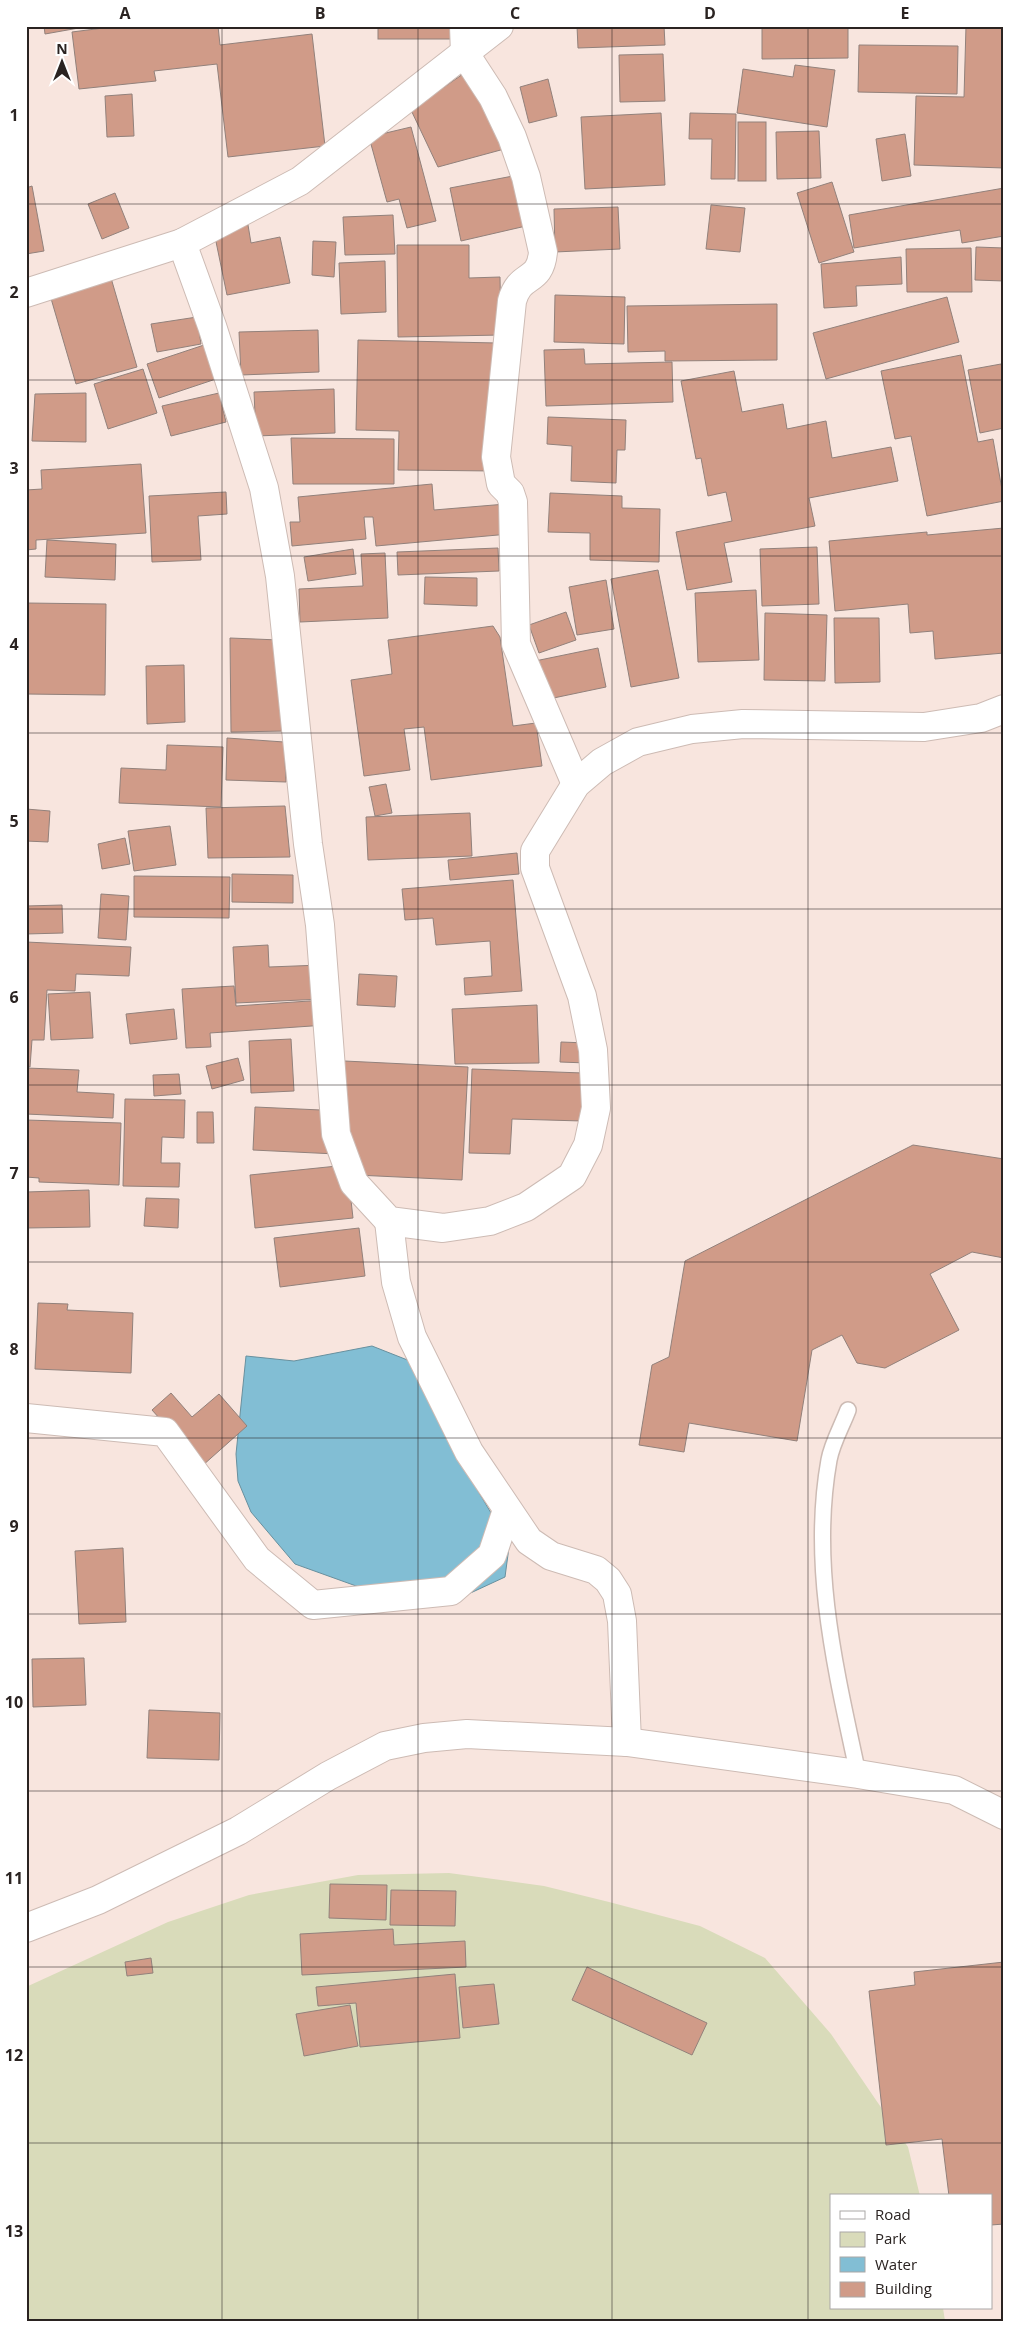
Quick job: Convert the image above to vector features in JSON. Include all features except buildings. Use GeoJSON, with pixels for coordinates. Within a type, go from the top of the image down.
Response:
{"type":"FeatureCollection","features":[{"type":"Feature","properties":{"kind":"street"},"geometry":{"type":"LineString","coordinates":[[464,26],[465,54],[492,98],[512,138],[526,178],[543,252],[542,264],[538,273],[521,282],[512,301],[496,457],[497,471],[502,484],[510,493],[513,502],[516,644],[576,784]]}},
{"type":"Feature","properties":{"kind":"street"},"geometry":{"type":"LineString","coordinates":[[26,293],[182,243],[300,181],[499,26]]}},
{"type":"Feature","properties":{"kind":"street"},"geometry":{"type":"LineString","coordinates":[[182,243],[212,326],[264,488],[280,576],[308,844],[320,925],[336,1134],[354,1183],[389,1221],[396,1282],[412,1338],[469,1452],[529,1541],[538,1549],[551,1556],[596,1570],[608,1580],[616,1594],[622,1620],[627,1742]]}},
{"type":"Feature","properties":{"kind":"street"},"geometry":{"type":"LineString","coordinates":[[389,1221],[443,1228],[490,1221],[526,1206],[572,1176],[588,1145],[596,1108],[593,1050],[582,996],[535,868],[535,851],[576,784],[602,762],[638,742],[692,729],[744,724],[924,727],[981,718],[1004,709]]}},
{"type":"Feature","properties":{"kind":"street"},"geometry":{"type":"LineString","coordinates":[[26,1418],[165,1432],[257,1559],[313,1605],[451,1591],[492,1555],[507,1510]]}},
{"type":"Feature","properties":{"kind":"street"},"geometry":{"type":"LineString","coordinates":[[26,1928],[98,1900],[238,1831],[328,1776],[385,1746],[424,1738],[467,1734],[627,1742],[858,1774],[954,1790],[1004,1815]]}},
{"type":"Feature","properties":{"kind":"lane"},"geometry":{"type":"LineString","coordinates":[[848,1410],[830,1459],[822,1537],[826,1613],[858,1774]]}},
{"type":"Feature","properties":{"kind":"green space"},"geometry":{"type":"Polygon","coordinates":[[[449,1873],[544,1886],[700,1926],[765,1958],[831,2034],[908,2147],[920,2194],[830,2194],[830,2310],[943,2310],[945,2321],[26,2321],[26,1987],[168,1922],[249,1895],[358,1875],[449,1873]]]}},
{"type":"Feature","properties":{"kind":"water"},"geometry":{"type":"Polygon","coordinates":[[[372,1346],[410,1361],[449,1427],[475,1486],[509,1547],[505,1577],[464,1596],[384,1596],[295,1564],[251,1512],[238,1481],[236,1454],[246,1356],[294,1361],[372,1346]]]}}]}
